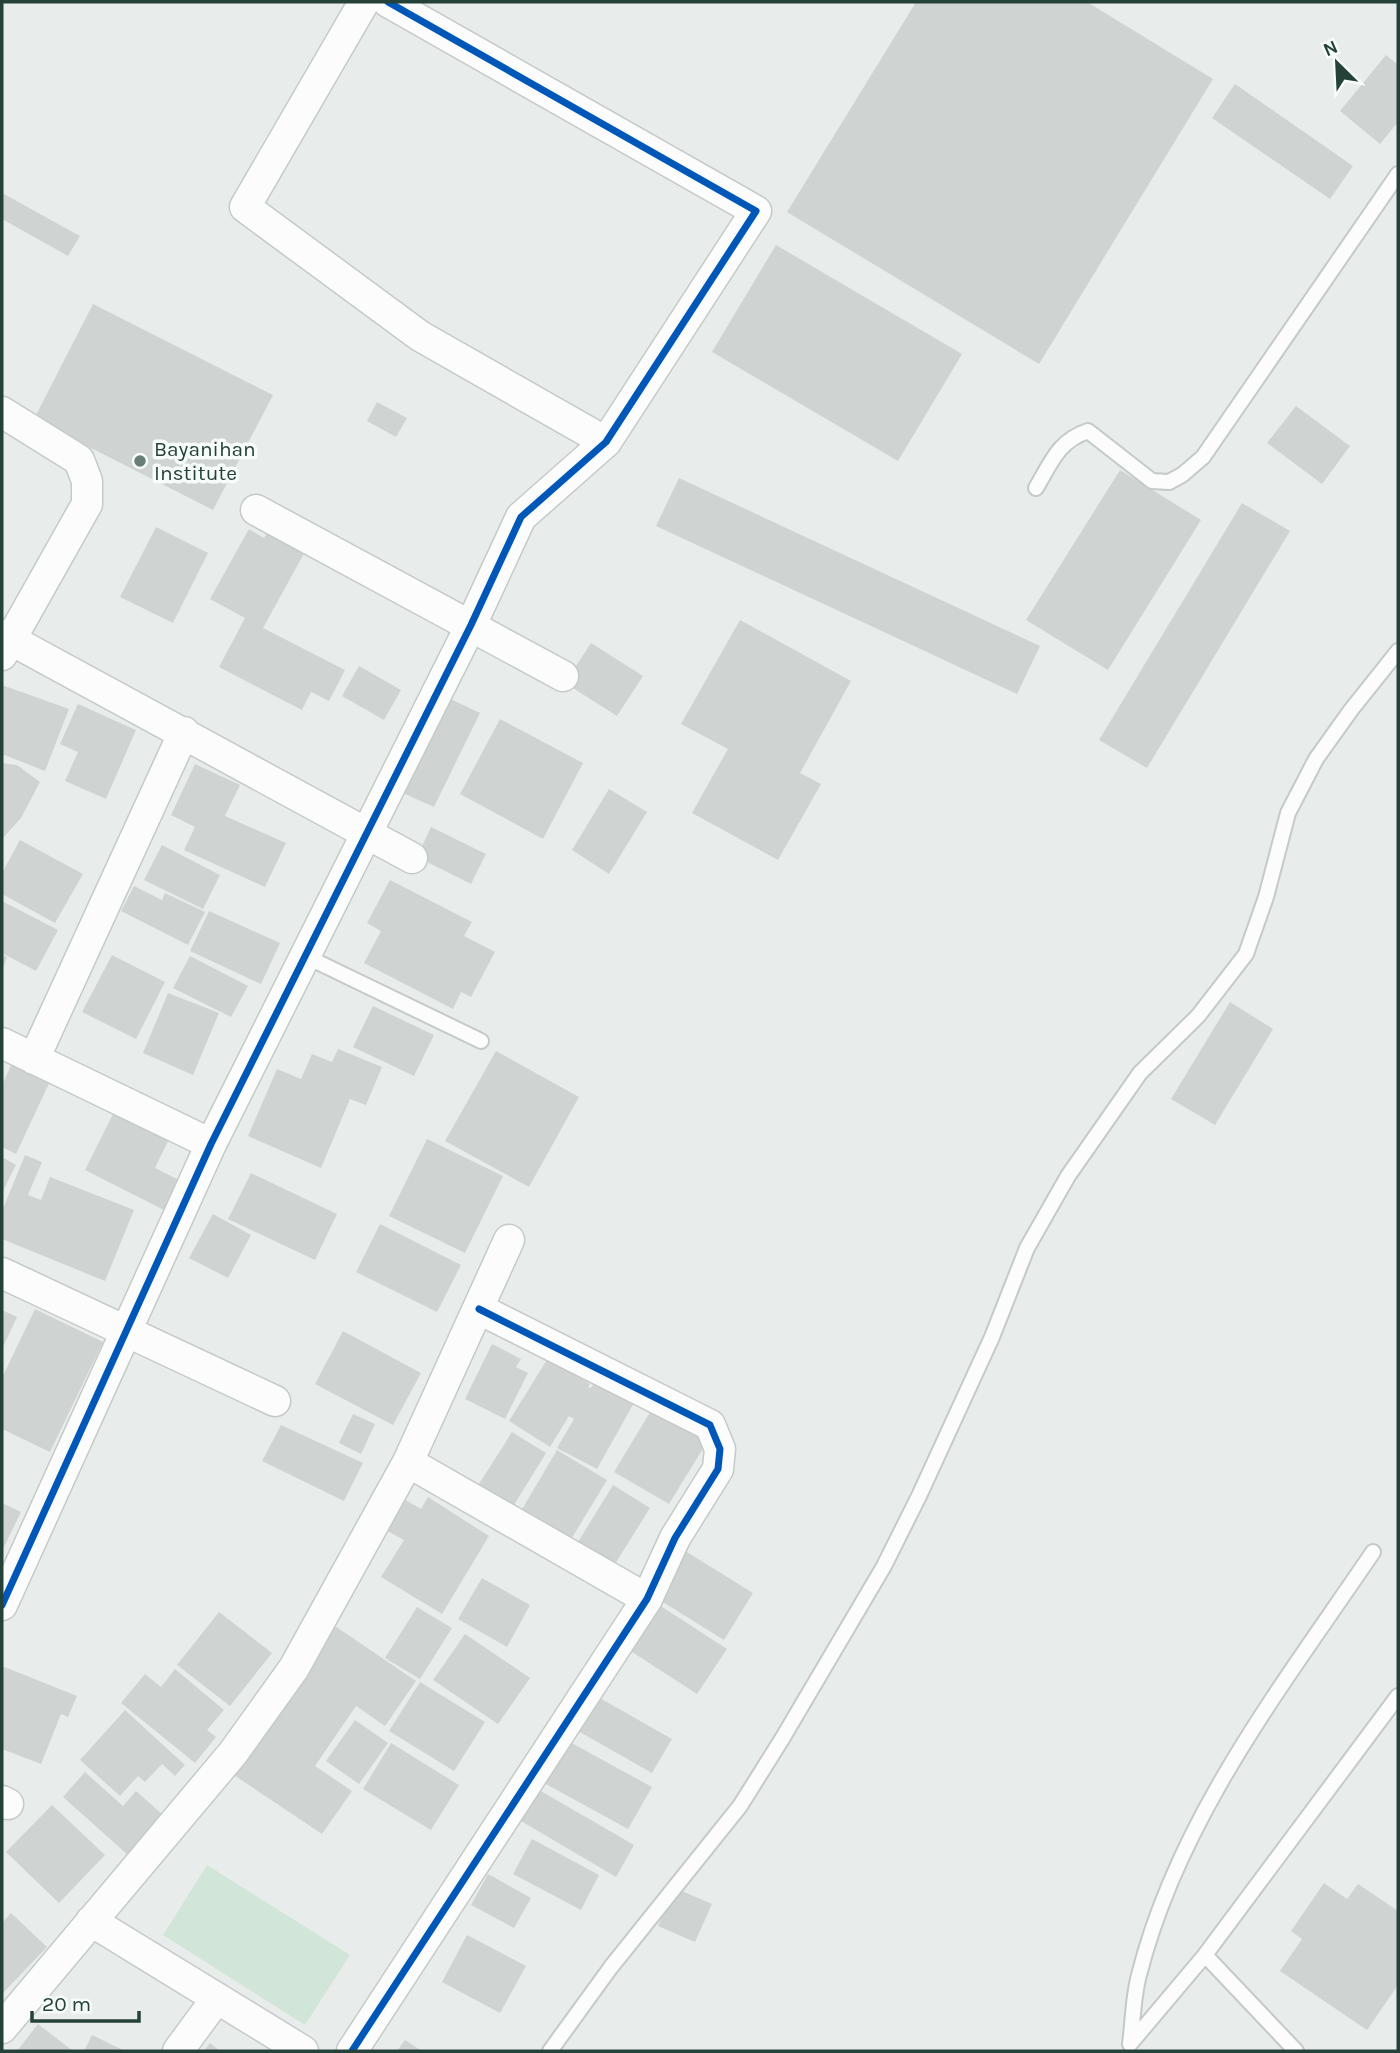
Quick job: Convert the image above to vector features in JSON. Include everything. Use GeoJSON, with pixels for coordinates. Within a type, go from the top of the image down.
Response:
{"type":"FeatureCollection","features":[{"type":"Feature","properties":{"kind":"street"},"geometry":{"type":"LineString","coordinates":[[364,2],[245,207],[420,336],[606,442]]}},
{"type":"Feature","properties":{"kind":"street"},"geometry":{"type":"LineString","coordinates":[[2,1605],[211,1144],[471,625],[521,517],[606,442],[756,211],[388,2]]}},
{"type":"Feature","properties":{"kind":"street"},"geometry":{"type":"LineString","coordinates":[[2,412],[79,460],[87,481],[87,504],[4,643],[184,732],[412,858]]}},
{"type":"Feature","properties":{"kind":"street"},"geometry":{"type":"LineString","coordinates":[[256,510],[563,676]]}},
{"type":"Feature","properties":{"kind":"street"},"geometry":{"type":"LineString","coordinates":[[34,1059],[184,732]]}},
{"type":"Feature","properties":{"kind":"street"},"geometry":{"type":"LineString","coordinates":[[2,1043],[211,1144]]}},
{"type":"Feature","properties":{"kind":"street"},"geometry":{"type":"LineString","coordinates":[[2,2028],[233,1753],[294,1668],[408,1462],[509,1240]]}},
{"type":"Feature","properties":{"kind":"street"},"geometry":{"type":"LineString","coordinates":[[2,1273],[275,1401]]}},
{"type":"Feature","properties":{"kind":"street"},"geometry":{"type":"LineString","coordinates":[[352,2051],[646,1599],[675,1538],[718,1469],[720,1450],[710,1425],[479,1309]]}},
{"type":"Feature","properties":{"kind":"street"},"geometry":{"type":"LineString","coordinates":[[408,1462],[646,1599]]}},
{"type":"Feature","properties":{"kind":"street"},"geometry":{"type":"LineString","coordinates":[[91,1921],[303,2051]]}},
{"type":"Feature","properties":{"kind":"street"},"geometry":{"type":"LineString","coordinates":[[178,2051],[217,1998]]}},
{"type":"Feature","properties":{"kind":"lane"},"geometry":{"type":"LineString","coordinates":[[1035,488],[1060,447],[1072,436],[1088,431],[1153,481],[1169,482],[1203,457],[1398,174]]}},
{"type":"Feature","properties":{"kind":"lane"},"geometry":{"type":"LineString","coordinates":[[550,2051],[611,1967],[740,1806],[782,1739],[884,1566],[986,1350],[1027,1248],[1068,1175],[1140,1073],[1198,1016],[1246,954],[1266,897],[1289,813],[1317,759],[1351,710],[1398,651]]}},
{"type":"Feature","properties":{"kind":"lane"},"geometry":{"type":"LineString","coordinates":[[305,956],[481,1041]]}},
{"type":"Feature","properties":{"kind":"lane"},"geometry":{"type":"LineString","coordinates":[[1128,2047],[1139,1976],[1172,1876],[1239,1749],[1373,1552]]}},
{"type":"Feature","properties":{"kind":"lane"},"geometry":{"type":"LineString","coordinates":[[1128,2047],[1206,1955],[1398,1696]]}},
{"type":"Feature","properties":{"kind":"lane"},"geometry":{"type":"LineString","coordinates":[[1206,1955],[1296,2051]]}},
{"type":"Feature","properties":{"kind":"green space"},"geometry":{"type":"Polygon","coordinates":[[[207,1865],[350,1955],[305,2025],[163,1935],[207,1865]]]}},
{"type":"Feature","properties":{"kind":"building"},"geometry":{"type":"Polygon","coordinates":[[[916,2],[1087,2],[1213,79],[1039,364],[787,212],[916,2]]]}},
{"type":"Feature","properties":{"kind":"building"},"geometry":{"type":"Polygon","coordinates":[[[1386,55],[1398,65],[1398,122],[1380,144],[1340,111],[1386,55]]]}},
{"type":"Feature","properties":{"kind":"building"},"geometry":{"type":"Polygon","coordinates":[[[1235,84],[1353,166],[1330,199],[1212,118],[1235,84]]]}},
{"type":"Feature","properties":{"kind":"building"},"geometry":{"type":"Polygon","coordinates":[[[2,193],[80,236],[68,256],[2,219],[2,193]]]}},
{"type":"Feature","properties":{"kind":"building"},"geometry":{"type":"Polygon","coordinates":[[[776,245],[962,354],[898,461],[712,352],[776,245]]]}},
{"type":"Feature","properties":{"kind":"building"},"geometry":{"type":"Polygon","coordinates":[[[93,304],[273,395],[213,510],[34,419],[93,304]]]}},
{"type":"Feature","properties":{"kind":"building"},"geometry":{"type":"Polygon","coordinates":[[[377,402],[407,418],[396,437],[367,421],[377,402]]]}},
{"type":"Feature","properties":{"kind":"building"},"geometry":{"type":"Polygon","coordinates":[[[1296,406],[1350,446],[1322,484],[1267,443],[1296,406]]]}},
{"type":"Feature","properties":{"kind":"building"},"geometry":{"type":"Polygon","coordinates":[[[1120,470],[1201,520],[1108,670],[1026,620],[1120,470]]]}},
{"type":"Feature","properties":{"kind":"building"},"geometry":{"type":"Polygon","coordinates":[[[679,478],[1040,646],[1017,694],[656,526],[679,478]]]}},
{"type":"Feature","properties":{"kind":"building"},"geometry":{"type":"Polygon","coordinates":[[[1242,503],[1290,531],[1147,768],[1099,740],[1242,503]]]}},
{"type":"Feature","properties":{"kind":"building"},"geometry":{"type":"Polygon","coordinates":[[[156,527],[208,553],[173,623],[120,597],[156,527]]]}},
{"type":"Feature","properties":{"kind":"building"},"geometry":{"type":"Polygon","coordinates":[[[270,528],[307,548],[263,628],[345,670],[329,701],[311,692],[302,710],[219,667],[245,618],[210,599],[249,529],[264,538],[270,528]]]}},
{"type":"Feature","properties":{"kind":"building"},"geometry":{"type":"Polygon","coordinates":[[[740,620],[851,681],[800,773],[821,784],[778,860],[692,813],[728,749],[681,724],[740,620]]]}},
{"type":"Feature","properties":{"kind":"building"},"geometry":{"type":"Polygon","coordinates":[[[591,643],[643,676],[617,716],[565,683],[591,643]]]}},
{"type":"Feature","properties":{"kind":"building"},"geometry":{"type":"Polygon","coordinates":[[[359,666],[401,690],[384,720],[342,696],[359,666]]]}},
{"type":"Feature","properties":{"kind":"building"},"geometry":{"type":"Polygon","coordinates":[[[2,685],[69,709],[45,771],[2,754],[2,685]]]}},
{"type":"Feature","properties":{"kind":"building"},"geometry":{"type":"Polygon","coordinates":[[[442,695],[480,713],[434,807],[396,790],[442,695]]]}},
{"type":"Feature","properties":{"kind":"building"},"geometry":{"type":"Polygon","coordinates":[[[78,704],[136,730],[106,799],[65,781],[78,752],[60,744],[78,704]]]}},
{"type":"Feature","properties":{"kind":"building"},"geometry":{"type":"Polygon","coordinates":[[[500,719],[583,763],[543,839],[460,794],[500,719]]]}},
{"type":"Feature","properties":{"kind":"building"},"geometry":{"type":"Polygon","coordinates":[[[2,763],[17,765],[40,782],[21,818],[2,839],[2,763]]]}},
{"type":"Feature","properties":{"kind":"building"},"geometry":{"type":"Polygon","coordinates":[[[195,764],[240,785],[225,816],[286,843],[265,887],[184,850],[195,827],[171,815],[195,764]]]}},
{"type":"Feature","properties":{"kind":"building"},"geometry":{"type":"Polygon","coordinates":[[[609,789],[647,812],[609,874],[572,850],[609,789]]]}},
{"type":"Feature","properties":{"kind":"building"},"geometry":{"type":"Polygon","coordinates":[[[431,827],[486,854],[471,884],[417,857],[431,827]]]}},
{"type":"Feature","properties":{"kind":"building"},"geometry":{"type":"Polygon","coordinates":[[[20,840],[83,874],[55,923],[2,894],[2,873],[20,840]]]}},
{"type":"Feature","properties":{"kind":"building"},"geometry":{"type":"Polygon","coordinates":[[[162,845],[220,875],[203,909],[144,880],[162,845]]]}},
{"type":"Feature","properties":{"kind":"building"},"geometry":{"type":"Polygon","coordinates":[[[390,880],[472,922],[464,936],[495,952],[471,997],[461,992],[453,1009],[364,963],[381,931],[367,923],[390,880]]]}},
{"type":"Feature","properties":{"kind":"building"},"geometry":{"type":"Polygon","coordinates":[[[134,886],[162,900],[165,893],[205,912],[188,945],[121,911],[134,886]]]}},
{"type":"Feature","properties":{"kind":"building"},"geometry":{"type":"Polygon","coordinates":[[[2,901],[58,930],[36,971],[2,953],[2,901]]]}},
{"type":"Feature","properties":{"kind":"building"},"geometry":{"type":"Polygon","coordinates":[[[209,911],[280,943],[261,984],[190,951],[209,911]]]}},
{"type":"Feature","properties":{"kind":"building"},"geometry":{"type":"Polygon","coordinates":[[[2,955],[7,957],[2,971],[2,955]]]}},
{"type":"Feature","properties":{"kind":"building"},"geometry":{"type":"Polygon","coordinates":[[[112,955],[165,982],[136,1039],[82,1012],[112,955]]]}},
{"type":"Feature","properties":{"kind":"building"},"geometry":{"type":"Polygon","coordinates":[[[190,956],[248,986],[231,1017],[173,988],[190,956]]]}},
{"type":"Feature","properties":{"kind":"building"},"geometry":{"type":"Polygon","coordinates":[[[168,993],[219,1013],[193,1075],[143,1053],[168,993]]]}},
{"type":"Feature","properties":{"kind":"building"},"geometry":{"type":"Polygon","coordinates":[[[1230,1002],[1273,1029],[1215,1125],[1171,1099],[1230,1002]]]}},
{"type":"Feature","properties":{"kind":"building"},"geometry":{"type":"Polygon","coordinates":[[[373,1006],[434,1035],[414,1076],[353,1047],[373,1006]]]}},
{"type":"Feature","properties":{"kind":"building"},"geometry":{"type":"Polygon","coordinates":[[[338,1049],[382,1067],[366,1105],[350,1099],[321,1168],[248,1136],[277,1069],[301,1079],[312,1054],[332,1062],[338,1049]]]}},
{"type":"Feature","properties":{"kind":"building"},"geometry":{"type":"Polygon","coordinates":[[[496,1051],[579,1097],[529,1187],[445,1141],[496,1051]]]}},
{"type":"Feature","properties":{"kind":"building"},"geometry":{"type":"Polygon","coordinates":[[[14,1059],[52,1077],[16,1154],[2,1147],[2,1085],[14,1059]]]}},
{"type":"Feature","properties":{"kind":"building"},"geometry":{"type":"Polygon","coordinates":[[[115,1110],[170,1137],[155,1168],[181,1181],[166,1211],[85,1170],[115,1110]]]}},
{"type":"Feature","properties":{"kind":"building"},"geometry":{"type":"Polygon","coordinates":[[[427,1139],[503,1176],[465,1253],[389,1216],[427,1139]]]}},
{"type":"Feature","properties":{"kind":"building"},"geometry":{"type":"Polygon","coordinates":[[[25,1155],[42,1162],[28,1195],[41,1200],[50,1177],[134,1210],[105,1281],[2,1239],[2,1211],[25,1155]]]}},
{"type":"Feature","properties":{"kind":"building"},"geometry":{"type":"Polygon","coordinates":[[[2,1157],[16,1165],[2,1193],[2,1157]]]}},
{"type":"Feature","properties":{"kind":"building"},"geometry":{"type":"Polygon","coordinates":[[[251,1173],[337,1214],[315,1260],[228,1219],[251,1173]]]}},
{"type":"Feature","properties":{"kind":"building"},"geometry":{"type":"Polygon","coordinates":[[[213,1214],[251,1235],[228,1278],[189,1258],[213,1214]]]}},
{"type":"Feature","properties":{"kind":"building"},"geometry":{"type":"Polygon","coordinates":[[[380,1224],[461,1265],[437,1312],[356,1272],[380,1224]]]}},
{"type":"Feature","properties":{"kind":"building"},"geometry":{"type":"Polygon","coordinates":[[[35,1309],[103,1342],[50,1452],[2,1429],[2,1378],[35,1309]]]}},
{"type":"Feature","properties":{"kind":"building"},"geometry":{"type":"Polygon","coordinates":[[[2,1310],[17,1317],[2,1349],[2,1310]]]}},
{"type":"Feature","properties":{"kind":"building"},"geometry":{"type":"Polygon","coordinates":[[[343,1331],[421,1373],[393,1425],[315,1384],[343,1331]]]}},
{"type":"Feature","properties":{"kind":"building"},"geometry":{"type":"Polygon","coordinates":[[[492,1344],[521,1359],[516,1367],[528,1373],[505,1419],[465,1399],[492,1344]]]}},
{"type":"Feature","properties":{"kind":"building"},"geometry":{"type":"Polygon","coordinates":[[[548,1358],[590,1384],[588,1387],[591,1388],[596,1379],[635,1401],[597,1469],[557,1448],[574,1419],[569,1416],[550,1447],[509,1421],[548,1358]]]}},
{"type":"Feature","properties":{"kind":"building"},"geometry":{"type":"Polygon","coordinates":[[[652,1409],[707,1442],[669,1504],[614,1472],[652,1409]]]}},
{"type":"Feature","properties":{"kind":"building"},"geometry":{"type":"Polygon","coordinates":[[[353,1414],[375,1424],[361,1454],[339,1443],[353,1414]]]}},
{"type":"Feature","properties":{"kind":"building"},"geometry":{"type":"Polygon","coordinates":[[[281,1425],[363,1463],[344,1501],[262,1461],[281,1425]]]}},
{"type":"Feature","properties":{"kind":"building"},"geometry":{"type":"Polygon","coordinates":[[[512,1432],[546,1453],[514,1505],[479,1484],[512,1432]]]}},
{"type":"Feature","properties":{"kind":"building"},"geometry":{"type":"Polygon","coordinates":[[[557,1450],[607,1480],[570,1541],[521,1511],[557,1450]]]}},
{"type":"Feature","properties":{"kind":"building"},"geometry":{"type":"Polygon","coordinates":[[[613,1485],[650,1508],[615,1564],[578,1542],[613,1485]]]}},
{"type":"Feature","properties":{"kind":"building"},"geometry":{"type":"Polygon","coordinates":[[[397,1495],[421,1509],[428,1497],[489,1536],[442,1614],[381,1577],[404,1540],[378,1526],[397,1495]]]}},
{"type":"Feature","properties":{"kind":"building"},"geometry":{"type":"Polygon","coordinates":[[[2,1503],[21,1512],[2,1551],[2,1503]]]}},
{"type":"Feature","properties":{"kind":"building"},"geometry":{"type":"Polygon","coordinates":[[[682,1549],[753,1593],[724,1640],[653,1596],[682,1549]]]}},
{"type":"Feature","properties":{"kind":"building"},"geometry":{"type":"Polygon","coordinates":[[[482,1578],[530,1605],[507,1647],[458,1619],[482,1578]]]}},
{"type":"Feature","properties":{"kind":"building"},"geometry":{"type":"Polygon","coordinates":[[[656,1603],[727,1649],[697,1694],[626,1648],[656,1603]]]}},
{"type":"Feature","properties":{"kind":"building"},"geometry":{"type":"Polygon","coordinates":[[[417,1607],[452,1628],[420,1679],[385,1658],[417,1607]]]}},
{"type":"Feature","properties":{"kind":"building"},"geometry":{"type":"Polygon","coordinates":[[[219,1612],[272,1653],[230,1706],[177,1665],[219,1612]]]}},
{"type":"Feature","properties":{"kind":"building"},"geometry":{"type":"Polygon","coordinates":[[[335,1626],[416,1681],[385,1726],[356,1706],[315,1766],[352,1791],[322,1834],[234,1775],[335,1626]]]}},
{"type":"Feature","properties":{"kind":"building"},"geometry":{"type":"Polygon","coordinates":[[[465,1634],[530,1678],[498,1724],[433,1680],[465,1634]]]}},
{"type":"Feature","properties":{"kind":"building"},"geometry":{"type":"Polygon","coordinates":[[[2,1666],[77,1696],[68,1717],[61,1714],[41,1764],[2,1749],[2,1666]]]}},
{"type":"Feature","properties":{"kind":"building"},"geometry":{"type":"Polygon","coordinates":[[[175,1669],[224,1710],[207,1730],[216,1737],[195,1763],[121,1703],[145,1674],[161,1687],[175,1669]]]}},
{"type":"Feature","properties":{"kind":"building"},"geometry":{"type":"Polygon","coordinates":[[[420,1682],[485,1722],[454,1771],[389,1731],[420,1682]]]}},
{"type":"Feature","properties":{"kind":"building"},"geometry":{"type":"Polygon","coordinates":[[[598,1697],[672,1739],[652,1773],[578,1731],[598,1697]]]}},
{"type":"Feature","properties":{"kind":"building"},"geometry":{"type":"Polygon","coordinates":[[[125,1710],[185,1765],[175,1776],[162,1764],[145,1782],[138,1776],[120,1796],[80,1760],[125,1710]]]}},
{"type":"Feature","properties":{"kind":"building"},"geometry":{"type":"Polygon","coordinates":[[[355,1720],[388,1743],[359,1784],[326,1761],[355,1720]]]}},
{"type":"Feature","properties":{"kind":"building"},"geometry":{"type":"Polygon","coordinates":[[[568,1741],[652,1787],[628,1829],[544,1783],[568,1741]]]}},
{"type":"Feature","properties":{"kind":"building"},"geometry":{"type":"Polygon","coordinates":[[[391,1743],[459,1785],[431,1830],[363,1789],[391,1743]]]}},
{"type":"Feature","properties":{"kind":"building"},"geometry":{"type":"Polygon","coordinates":[[[85,1772],[123,1806],[136,1791],[163,1815],[128,1855],[63,1797],[85,1772]]]}},
{"type":"Feature","properties":{"kind":"building"},"geometry":{"type":"Polygon","coordinates":[[[539,1790],[634,1845],[616,1877],[521,1821],[539,1790]]]}},
{"type":"Feature","properties":{"kind":"building"},"geometry":{"type":"Polygon","coordinates":[[[52,1805],[105,1855],[59,1903],[6,1852],[52,1805]]]}},
{"type":"Feature","properties":{"kind":"building"},"geometry":{"type":"Polygon","coordinates":[[[532,1839],[599,1875],[581,1910],[513,1874],[532,1839]]]}},
{"type":"Feature","properties":{"kind":"building"},"geometry":{"type":"Polygon","coordinates":[[[488,1874],[531,1898],[514,1928],[471,1905],[488,1874]]]}},
{"type":"Feature","properties":{"kind":"building"},"geometry":{"type":"Polygon","coordinates":[[[1324,1883],[1347,1899],[1358,1884],[1398,1911],[1398,1985],[1367,2030],[1280,1971],[1302,1939],[1291,1931],[1324,1883]]]}},
{"type":"Feature","properties":{"kind":"building"},"geometry":{"type":"Polygon","coordinates":[[[675,1888],[712,1904],[695,1942],[658,1926],[675,1888]]]}},
{"type":"Feature","properties":{"kind":"building"},"geometry":{"type":"Polygon","coordinates":[[[11,1913],[47,1947],[3,1993],[2,1923],[11,1913]]]}},
{"type":"Feature","properties":{"kind":"building"},"geometry":{"type":"Polygon","coordinates":[[[467,1935],[526,1966],[500,2013],[442,1982],[467,1935]]]}},
{"type":"Feature","properties":{"kind":"building"},"geometry":{"type":"Polygon","coordinates":[[[38,2024],[73,2051],[17,2051],[38,2024]]]}},
{"type":"Feature","properties":{"kind":"building"},"geometry":{"type":"Polygon","coordinates":[[[92,2035],[125,2051],[84,2051],[92,2035]]]}},
{"type":"Feature","properties":{"kind":"building"},"geometry":{"type":"Polygon","coordinates":[[[405,2040],[422,2051],[397,2051],[405,2040]]]}},
{"type":"Feature","properties":{"kind":"building"},"geometry":{"type":"Polygon","coordinates":[[[210,2043],[220,2051],[204,2051],[210,2043]]]}},
{"type":"Feature","properties":{"kind":"cycle path"},"geometry":{"type":"LineString","coordinates":[[2,1605],[211,1144],[471,625],[521,517],[606,442],[756,211],[388,2]]}},
{"type":"Feature","properties":{"kind":"cycle path"},"geometry":{"type":"LineString","coordinates":[[352,2051],[647,1599],[675,1538],[718,1469],[720,1449],[710,1425],[479,1309]]}},
{"type":"Feature","properties":{"kind":"place","name":"Bayanihan Institute"},"geometry":{"type":"Point","coordinates":[140,461]}}]}
